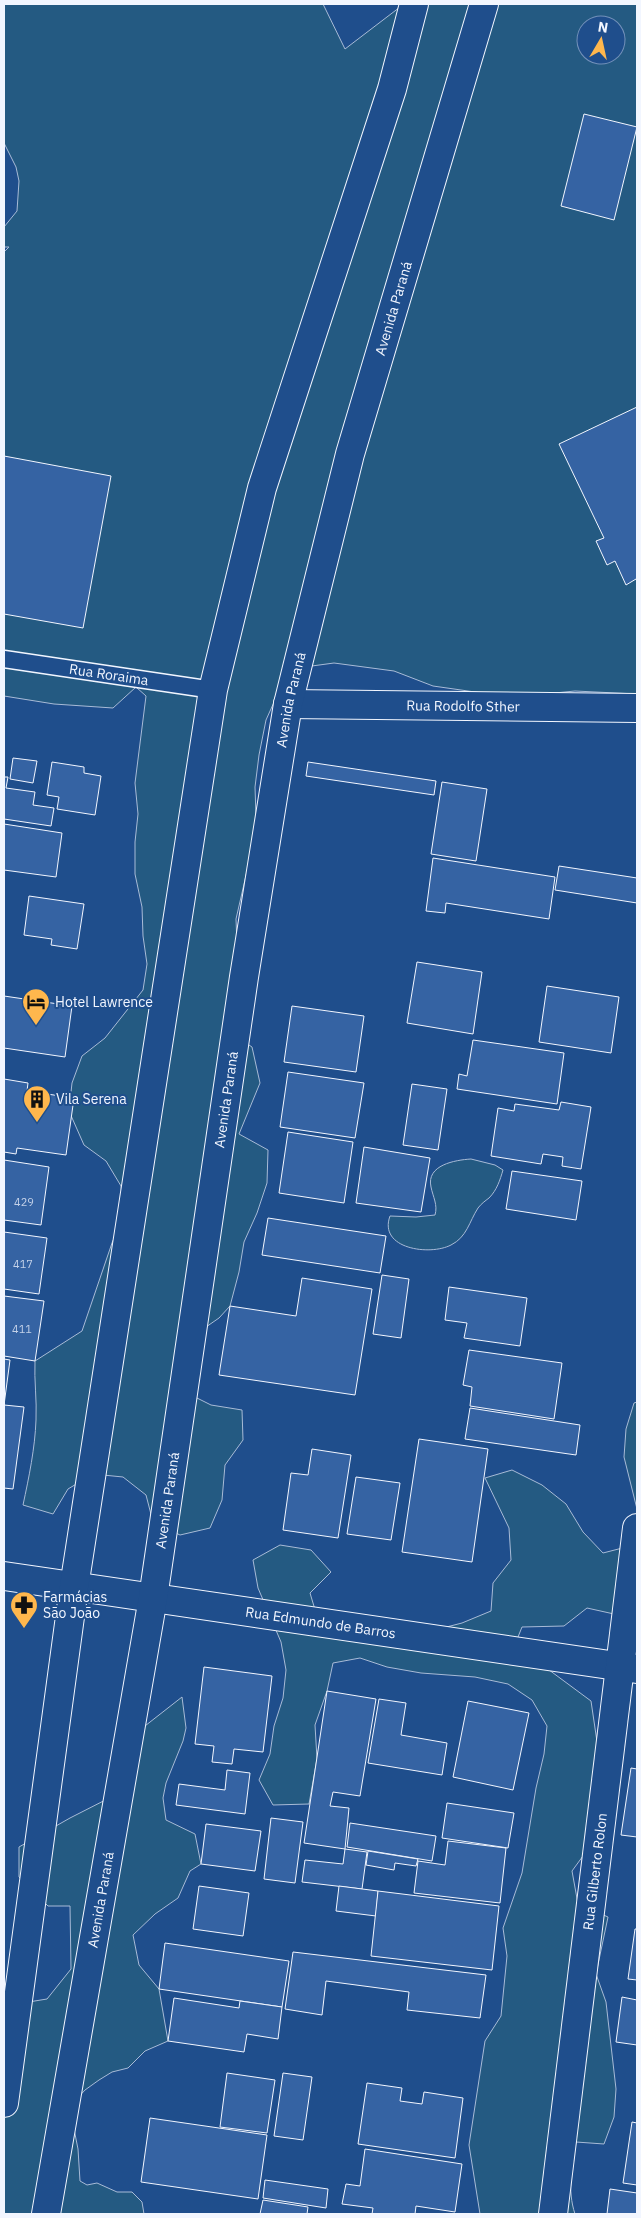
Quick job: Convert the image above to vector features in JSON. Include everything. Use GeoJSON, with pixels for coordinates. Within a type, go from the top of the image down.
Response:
{"type":"FeatureCollection","features":[{"type":"Feature","properties":{"kind":"main road"},"geometry":{"type":"LineString","coordinates":[[4,2103],[74,1587],[213,690],[262,488],[392,89],[414,4]]}},
{"type":"Feature","properties":{"kind":"main road","name":"Avenida Paraná"},"geometry":{"type":"LineString","coordinates":[[46,2214],[152,1598],[288,704],[350,454],[484,4]]}},
{"type":"Feature","properties":{"kind":"main road","name":"Rua Rodolfo Sther"},"geometry":{"type":"LineString","coordinates":[[288,704],[637,708]]}},
{"type":"Feature","properties":{"kind":"main road","name":"Rua Gilberto Rolon"},"geometry":{"type":"LineString","coordinates":[[554,2214],[628,1668],[637,1528]]}},
{"type":"Feature","properties":{"kind":"main road","name":"Rua Edmundo de Barros"},"geometry":{"type":"LineString","coordinates":[[4,1576],[628,1668]]}},
{"type":"Feature","properties":{"kind":"lane","name":"Rua Roraima"},"geometry":{"type":"LineString","coordinates":[[4,659],[213,690]]}},
{"type":"Feature","properties":{"kind":"shaded area"},"geometry":{"type":"Polygon","coordinates":[[[4,4],[323,4],[345,49],[404,4],[637,4],[637,694],[575,691],[544,694],[482,693],[433,686],[394,671],[334,663],[297,668],[279,691],[266,720],[259,755],[255,787],[256,817],[250,858],[236,919],[237,944],[225,1029],[252,1047],[260,1083],[239,1134],[268,1150],[267,1183],[257,1213],[244,1242],[239,1272],[230,1306],[219,1318],[193,1336],[183,1391],[211,1405],[242,1410],[243,1440],[225,1465],[222,1500],[210,1528],[180,1535],[153,1522],[146,1495],[123,1477],[93,1474],[68,1489],[53,1514],[23,1505],[35,1431],[35,1361],[82,1331],[112,1243],[124,1215],[121,1186],[106,1161],[84,1145],[69,1111],[72,1083],[82,1056],[105,1038],[143,990],[147,964],[143,936],[142,907],[135,874],[135,842],[138,814],[135,783],[146,696],[136,687],[113,708],[54,704],[4,696],[4,252],[9,247],[4,247],[4,227],[17,211],[19,181],[16,167],[4,143],[4,4]]]}},
{"type":"Feature","properties":{"kind":"shaded area"},"geometry":{"type":"Polygon","coordinates":[[[471,1159],[495,1165],[503,1170],[494,1192],[478,1208],[461,1238],[451,1245],[431,1250],[408,1247],[398,1243],[388,1227],[390,1216],[416,1217],[435,1215],[436,1204],[431,1187],[433,1173],[450,1162],[471,1159]]]}},
{"type":"Feature","properties":{"kind":"shaded area"},"geometry":{"type":"Polygon","coordinates":[[[637,1402],[637,1509],[624,1457],[626,1429],[634,1403],[637,1402]]]}},
{"type":"Feature","properties":{"kind":"shaded area"},"geometry":{"type":"Polygon","coordinates":[[[512,1470],[542,1485],[566,1504],[583,1532],[603,1553],[634,1545],[614,1614],[587,1608],[564,1626],[522,1627],[512,1652],[541,1664],[591,1701],[600,1762],[591,1845],[572,1871],[578,1904],[608,1917],[596,1974],[606,2002],[616,2089],[614,2117],[604,2144],[576,2142],[571,2187],[575,2214],[480,2214],[469,2145],[485,2041],[501,2016],[507,1956],[503,1928],[522,1873],[536,1788],[544,1754],[547,1726],[532,1700],[508,1684],[475,1677],[421,1673],[387,1667],[360,1658],[333,1663],[327,1691],[315,1725],[317,1759],[309,1804],[273,1805],[259,1780],[270,1754],[274,1726],[283,1698],[286,1670],[281,1642],[258,1588],[253,1560],[280,1545],[311,1550],[331,1572],[310,1593],[316,1613],[431,1631],[462,1623],[491,1611],[493,1583],[511,1560],[509,1528],[485,1478],[512,1470]]]}},
{"type":"Feature","properties":{"kind":"shaded area"},"geometry":{"type":"Polygon","coordinates":[[[182,1697],[186,1728],[183,1741],[166,1783],[163,1798],[166,1820],[195,1834],[201,1864],[190,1871],[178,1898],[155,1914],[133,1935],[139,1965],[159,1989],[168,2041],[145,2051],[128,2068],[112,2072],[99,2080],[85,2090],[72,2104],[72,2119],[78,2149],[80,2181],[87,2185],[97,2183],[117,2192],[132,2192],[142,2202],[144,2214],[4,2214],[4,2006],[47,1999],[71,1969],[70,1906],[48,1906],[19,1877],[19,1847],[127,1789],[136,1733],[182,1697]]]}},
{"type":"Feature","properties":{"kind":"building"},"geometry":{"type":"Polygon","coordinates":[[[584,114],[637,127],[614,220],[561,206],[584,114]]]}},
{"type":"Feature","properties":{"kind":"building"},"geometry":{"type":"Polygon","coordinates":[[[637,407],[637,581],[636,579],[626,585],[615,561],[607,565],[596,541],[604,538],[559,444],[637,407]]]}},
{"type":"Feature","properties":{"kind":"building"},"geometry":{"type":"Polygon","coordinates":[[[4,456],[111,476],[83,628],[4,614],[4,456]]]}},
{"type":"Feature","properties":{"kind":"building"},"geometry":{"type":"Polygon","coordinates":[[[13,758],[37,761],[33,783],[10,779],[13,758]]]}},
{"type":"Feature","properties":{"kind":"building"},"geometry":{"type":"Polygon","coordinates":[[[52,762],[84,767],[84,773],[101,776],[95,815],[57,809],[59,797],[47,795],[52,762]]]}},
{"type":"Feature","properties":{"kind":"building"},"geometry":{"type":"Polygon","coordinates":[[[308,762],[436,781],[434,795],[306,776],[308,762]]]}},
{"type":"Feature","properties":{"kind":"building"},"geometry":{"type":"Polygon","coordinates":[[[4,777],[8,777],[6,788],[35,792],[33,805],[54,808],[51,826],[4,819],[4,777]]]}},
{"type":"Feature","properties":{"kind":"building"},"geometry":{"type":"Polygon","coordinates":[[[442,782],[487,789],[476,861],[431,854],[442,782]]]}},
{"type":"Feature","properties":{"kind":"building"},"geometry":{"type":"Polygon","coordinates":[[[4,824],[62,833],[56,877],[4,870],[4,824]]]}},
{"type":"Feature","properties":{"kind":"building"},"geometry":{"type":"Polygon","coordinates":[[[433,858],[555,877],[549,919],[446,903],[445,913],[426,911],[433,858]]]}},
{"type":"Feature","properties":{"kind":"building"},"geometry":{"type":"Polygon","coordinates":[[[559,866],[637,878],[637,903],[555,890],[559,866]]]}},
{"type":"Feature","properties":{"kind":"building"},"geometry":{"type":"Polygon","coordinates":[[[29,896],[84,904],[77,949],[51,945],[52,939],[24,935],[29,896]]]}},
{"type":"Feature","properties":{"kind":"building"},"geometry":{"type":"Polygon","coordinates":[[[417,962],[482,972],[473,1034],[407,1023],[417,962]]]}},
{"type":"Feature","properties":{"kind":"building"},"geometry":{"type":"Polygon","coordinates":[[[547,986],[619,997],[611,1053],[539,1042],[547,986]]]}},
{"type":"Feature","properties":{"kind":"building"},"geometry":{"type":"Polygon","coordinates":[[[4,996],[72,1006],[65,1057],[4,1048],[4,996]]]}},
{"type":"Feature","properties":{"kind":"building"},"geometry":{"type":"Polygon","coordinates":[[[292,1006],[364,1016],[356,1072],[284,1062],[292,1006]]]}},
{"type":"Feature","properties":{"kind":"building"},"geometry":{"type":"Polygon","coordinates":[[[473,1040],[564,1053],[557,1104],[457,1089],[459,1074],[467,1076],[473,1040]]]}},
{"type":"Feature","properties":{"kind":"building"},"geometry":{"type":"Polygon","coordinates":[[[288,1072],[364,1083],[355,1138],[280,1127],[288,1072]]]}},
{"type":"Feature","properties":{"kind":"building","name":"Vila Serena"},"geometry":{"type":"Polygon","coordinates":[[[4,1079],[28,1083],[27,1091],[74,1098],[66,1155],[17,1148],[16,1154],[4,1152],[4,1079]]]}},
{"type":"Feature","properties":{"kind":"building"},"geometry":{"type":"Polygon","coordinates":[[[412,1084],[447,1089],[438,1150],[403,1145],[412,1084]]]}},
{"type":"Feature","properties":{"kind":"building"},"geometry":{"type":"Polygon","coordinates":[[[561,1102],[591,1107],[581,1169],[562,1166],[563,1157],[543,1154],[541,1164],[491,1156],[498,1108],[514,1111],[515,1104],[559,1110],[561,1102]]]}},
{"type":"Feature","properties":{"kind":"building"},"geometry":{"type":"Polygon","coordinates":[[[288,1132],[353,1142],[344,1203],[279,1193],[288,1132]]]}},
{"type":"Feature","properties":{"kind":"building"},"geometry":{"type":"Polygon","coordinates":[[[364,1147],[430,1158],[421,1212],[356,1203],[364,1147]]]}},
{"type":"Feature","properties":{"kind":"building"},"geometry":{"type":"Polygon","coordinates":[[[4,1160],[49,1167],[41,1225],[4,1220],[4,1160]]]}},
{"type":"Feature","properties":{"kind":"building"},"geometry":{"type":"Polygon","coordinates":[[[512,1171],[582,1181],[576,1220],[506,1209],[512,1171]]]}},
{"type":"Feature","properties":{"kind":"building"},"geometry":{"type":"Polygon","coordinates":[[[268,1218],[386,1236],[380,1273],[262,1255],[268,1218]]]}},
{"type":"Feature","properties":{"kind":"building"},"geometry":{"type":"Polygon","coordinates":[[[4,1232],[47,1238],[39,1294],[4,1289],[4,1232]]]}},
{"type":"Feature","properties":{"kind":"building"},"geometry":{"type":"Polygon","coordinates":[[[382,1275],[409,1279],[401,1338],[373,1334],[382,1275]]]}},
{"type":"Feature","properties":{"kind":"building"},"geometry":{"type":"Polygon","coordinates":[[[302,1278],[372,1289],[355,1395],[219,1375],[230,1306],[296,1316],[302,1278]]]}},
{"type":"Feature","properties":{"kind":"building"},"geometry":{"type":"Polygon","coordinates":[[[449,1287],[527,1298],[520,1346],[464,1338],[467,1323],[445,1320],[449,1287]]]}},
{"type":"Feature","properties":{"kind":"building"},"geometry":{"type":"Polygon","coordinates":[[[4,1296],[44,1301],[35,1361],[4,1356],[4,1296]]]}},
{"type":"Feature","properties":{"kind":"building"},"geometry":{"type":"Polygon","coordinates":[[[469,1350],[562,1363],[554,1419],[470,1406],[472,1387],[463,1385],[469,1350]]]}},
{"type":"Feature","properties":{"kind":"building"},"geometry":{"type":"Polygon","coordinates":[[[4,1359],[10,1360],[4,1405],[4,1359]]]}},
{"type":"Feature","properties":{"kind":"building"},"geometry":{"type":"Polygon","coordinates":[[[4,1405],[24,1407],[13,1489],[4,1488],[4,1405]]]}},
{"type":"Feature","properties":{"kind":"building"},"geometry":{"type":"Polygon","coordinates":[[[470,1408],[580,1425],[576,1455],[465,1439],[470,1408]]]}},
{"type":"Feature","properties":{"kind":"building"},"geometry":{"type":"Polygon","coordinates":[[[419,1439],[488,1449],[472,1562],[402,1552],[419,1439]]]}},
{"type":"Feature","properties":{"kind":"building"},"geometry":{"type":"Polygon","coordinates":[[[312,1449],[351,1455],[338,1538],[283,1530],[291,1473],[308,1475],[312,1449]]]}},
{"type":"Feature","properties":{"kind":"building"},"geometry":{"type":"Polygon","coordinates":[[[356,1477],[400,1483],[391,1540],[347,1534],[356,1477]]]}},
{"type":"Feature","properties":{"kind":"building"},"geometry":{"type":"Polygon","coordinates":[[[204,1667],[272,1676],[263,1752],[234,1749],[232,1764],[212,1762],[214,1746],[195,1744],[204,1667]]]}},
{"type":"Feature","properties":{"kind":"building"},"geometry":{"type":"Polygon","coordinates":[[[327,1691],[376,1699],[360,1796],[333,1792],[330,1806],[349,1808],[345,1849],[304,1843],[327,1691]]]}},
{"type":"Feature","properties":{"kind":"building"},"geometry":{"type":"Polygon","coordinates":[[[379,1699],[406,1703],[401,1735],[447,1743],[442,1775],[368,1763],[379,1699]]]}},
{"type":"Feature","properties":{"kind":"building"},"geometry":{"type":"Polygon","coordinates":[[[468,1701],[529,1713],[513,1790],[453,1777],[468,1701]]]}},
{"type":"Feature","properties":{"kind":"building"},"geometry":{"type":"Polygon","coordinates":[[[631,1768],[637,1769],[637,1837],[621,1835],[631,1768]]]}},
{"type":"Feature","properties":{"kind":"building"},"geometry":{"type":"Polygon","coordinates":[[[227,1770],[250,1773],[245,1814],[176,1805],[179,1784],[225,1790],[227,1770]]]}},
{"type":"Feature","properties":{"kind":"building"},"geometry":{"type":"Polygon","coordinates":[[[447,1803],[514,1813],[508,1848],[442,1838],[447,1803]]]}},
{"type":"Feature","properties":{"kind":"building"},"geometry":{"type":"Polygon","coordinates":[[[271,1818],[303,1822],[295,1883],[264,1879],[271,1818]]]}},
{"type":"Feature","properties":{"kind":"building"},"geometry":{"type":"Polygon","coordinates":[[[350,1823],[436,1836],[432,1861],[347,1847],[350,1823]]]}},
{"type":"Feature","properties":{"kind":"building"},"geometry":{"type":"Polygon","coordinates":[[[206,1824],[261,1831],[255,1871],[201,1864],[206,1824]]]}},
{"type":"Feature","properties":{"kind":"building"},"geometry":{"type":"Polygon","coordinates":[[[448,1841],[506,1848],[500,1903],[414,1893],[418,1861],[445,1865],[448,1841]]]}},
{"type":"Feature","properties":{"kind":"building"},"geometry":{"type":"Polygon","coordinates":[[[345,1849],[367,1852],[362,1889],[302,1882],[305,1860],[343,1864],[345,1849]]]}},
{"type":"Feature","properties":{"kind":"building"},"geometry":{"type":"Polygon","coordinates":[[[368,1851],[418,1859],[416,1866],[395,1863],[394,1870],[366,1865],[368,1851]]]}},
{"type":"Feature","properties":{"kind":"building"},"geometry":{"type":"Polygon","coordinates":[[[199,1886],[249,1893],[243,1936],[193,1929],[199,1886]]]}},
{"type":"Feature","properties":{"kind":"building"},"geometry":{"type":"Polygon","coordinates":[[[339,1886],[378,1891],[376,1916],[336,1911],[339,1886]]]}},
{"type":"Feature","properties":{"kind":"building"},"geometry":{"type":"Polygon","coordinates":[[[378,1891],[499,1906],[492,1970],[371,1956],[378,1891]]]}},
{"type":"Feature","properties":{"kind":"building"},"geometry":{"type":"Polygon","coordinates":[[[635,1929],[637,1929],[637,1980],[628,1979],[635,1929]]]}},
{"type":"Feature","properties":{"kind":"building"},"geometry":{"type":"Polygon","coordinates":[[[165,1943],[289,1961],[282,2007],[159,1989],[165,1943]]]}},
{"type":"Feature","properties":{"kind":"building"},"geometry":{"type":"Polygon","coordinates":[[[293,1952],[486,1975],[480,2018],[407,2010],[409,1992],[326,1981],[322,2015],[285,2009],[293,1952]]]}},
{"type":"Feature","properties":{"kind":"building"},"geometry":{"type":"Polygon","coordinates":[[[622,1997],[637,2000],[637,2045],[616,2042],[622,1997]]]}},
{"type":"Feature","properties":{"kind":"building"},"geometry":{"type":"Polygon","coordinates":[[[174,1998],[239,2008],[240,2001],[282,2007],[278,2039],[247,2034],[244,2052],[168,2041],[174,1998]]]}},
{"type":"Feature","properties":{"kind":"building"},"geometry":{"type":"Polygon","coordinates":[[[227,2073],[275,2080],[267,2133],[220,2127],[227,2073]]]}},
{"type":"Feature","properties":{"kind":"building"},"geometry":{"type":"Polygon","coordinates":[[[283,2073],[312,2077],[303,2140],[274,2136],[283,2073]]]}},
{"type":"Feature","properties":{"kind":"building"},"geometry":{"type":"Polygon","coordinates":[[[367,2083],[402,2088],[400,2101],[422,2104],[424,2092],[463,2098],[455,2158],[358,2144],[367,2083]]]}},
{"type":"Feature","properties":{"kind":"building"},"geometry":{"type":"Polygon","coordinates":[[[150,2118],[267,2135],[258,2199],[141,2182],[150,2118]]]}},
{"type":"Feature","properties":{"kind":"building"},"geometry":{"type":"Polygon","coordinates":[[[632,2122],[637,2123],[637,2185],[623,2183],[632,2122]]]}},
{"type":"Feature","properties":{"kind":"building"},"geometry":{"type":"Polygon","coordinates":[[[365,2149],[462,2164],[455,2212],[416,2206],[415,2214],[372,2214],[373,2208],[342,2204],[346,2184],[360,2186],[365,2149]]]}},
{"type":"Feature","properties":{"kind":"building"},"geometry":{"type":"Polygon","coordinates":[[[265,2180],[328,2189],[326,2208],[263,2198],[265,2180]]]}},
{"type":"Feature","properties":{"kind":"building"},"geometry":{"type":"Polygon","coordinates":[[[610,2189],[637,2193],[637,2214],[607,2214],[610,2189]]]}},
{"type":"Feature","properties":{"kind":"building"},"geometry":{"type":"Polygon","coordinates":[[[263,2200],[308,2207],[307,2214],[260,2214],[263,2200]]]}},
{"type":"Feature","properties":{"kind":"place","name":"Hotel Lawrence"},"geometry":{"type":"Point","coordinates":[36,1026]}},
{"type":"Feature","properties":{"kind":"place","name":"Vila Serena"},"geometry":{"type":"Point","coordinates":[37,1123]}},
{"type":"Feature","properties":{"kind":"place","name":"Farmácias São João"},"geometry":{"type":"Point","coordinates":[24,1629]}}]}
